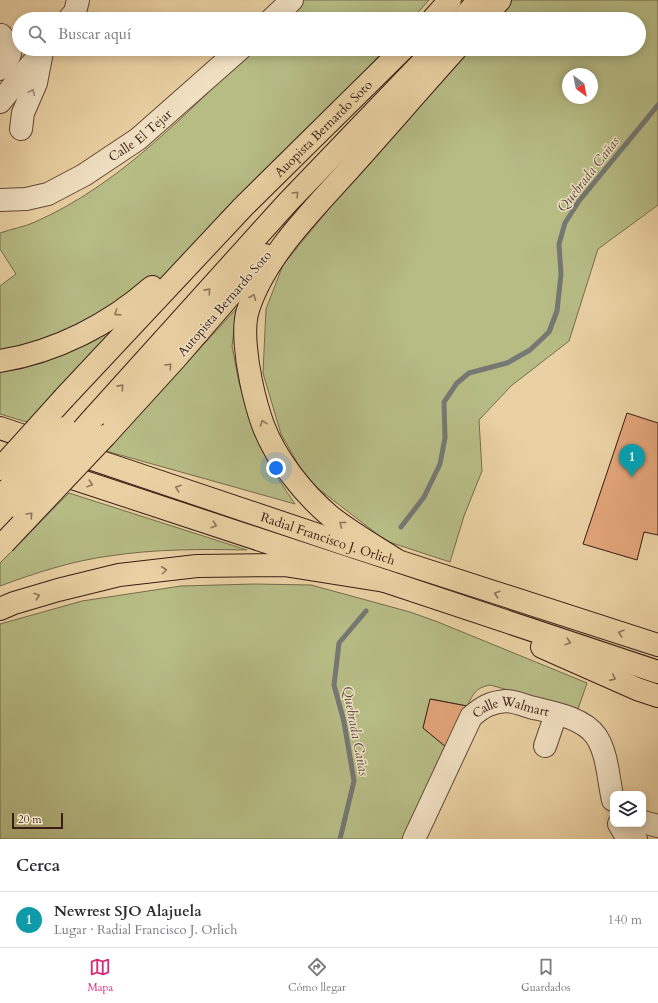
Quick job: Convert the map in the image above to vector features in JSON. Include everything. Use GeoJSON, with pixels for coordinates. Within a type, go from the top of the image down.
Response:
{"type":"FeatureCollection","features":[{"type":"Feature","properties":{"kind":"main road"},"geometry":{"type":"LineString","coordinates":[[439,12],[450,0]]}},
{"type":"Feature","properties":{"kind":"main road"},"geometry":{"type":"LineString","coordinates":[[469,12],[480,0]]}},
{"type":"Feature","properties":{"kind":"main road"},"geometry":{"type":"LineString","coordinates":[[489,12],[500,0]]}},
{"type":"Feature","properties":{"kind":"main road","name":"Auopista Bernardo Soto"},"geometry":{"type":"LineString","coordinates":[[243,207],[396,56]]}},
{"type":"Feature","properties":{"kind":"main road","name":"Autopista Bernardo Soto"},"geometry":{"type":"LineString","coordinates":[[80,408],[400,56]]}},
{"type":"Feature","properties":{"kind":"main road","name":"Autopista Bernardo Soto"},"geometry":{"type":"LineString","coordinates":[[0,470],[80,408],[288,202],[429,56]]}},
{"type":"Feature","properties":{"kind":"main road","name":"Autopista Bernardo Soto"},"geometry":{"type":"LineString","coordinates":[[2,545],[176,358],[286,230],[430,56]]}},
{"type":"Feature","properties":{"kind":"main road"},"geometry":{"type":"LineString","coordinates":[[398,561],[330,515],[293,477],[276,451],[264,426],[250,376],[246,350],[247,311],[271,263],[298,226],[450,56]]}},
{"type":"Feature","properties":{"kind":"main road"},"geometry":{"type":"LineString","coordinates":[[0,361],[38,352],[69,340],[101,324],[134,302],[243,207]]}},
{"type":"Feature","properties":{"kind":"main road","name":"Autopista Bernardo Soto"},"geometry":{"type":"LineString","coordinates":[[5,508],[80,408],[243,207]]}},
{"type":"Feature","properties":{"kind":"main road","name":"Radial Francisco J. Orlich"},"geometry":{"type":"LineString","coordinates":[[0,428],[398,561],[658,645]]}},
{"type":"Feature","properties":{"kind":"main road","name":"Radial Francisco J. Orlich"},"geometry":{"type":"LineString","coordinates":[[0,455],[658,672]]}},
{"type":"Feature","properties":{"kind":"main road"},"geometry":{"type":"LineString","coordinates":[[0,609],[14,603],[58,590],[119,575],[197,566],[284,566],[385,581]]}},
{"type":"Feature","properties":{"kind":"main road"},"geometry":{"type":"LineString","coordinates":[[423,594],[637,689],[658,696]]}},
{"type":"Feature","properties":{"kind":"street"},"geometry":{"type":"LineString","coordinates":[[279,12],[292,0]]}},
{"type":"Feature","properties":{"kind":"street"},"geometry":{"type":"LineString","coordinates":[[0,70],[9,57],[11,51],[10,45],[2,35]]}},
{"type":"Feature","properties":{"kind":"street"},"geometry":{"type":"LineString","coordinates":[[0,102],[38,56]]}},
{"type":"Feature","properties":{"kind":"street"},"geometry":{"type":"LineString","coordinates":[[20,129],[23,113],[36,83],[42,56]]}},
{"type":"Feature","properties":{"kind":"street","name":"Calle El Tejar"},"geometry":{"type":"LineString","coordinates":[[0,200],[26,199],[48,194],[84,175],[138,139],[232,56]]}},
{"type":"Feature","properties":{"kind":"street"},"geometry":{"type":"LineString","coordinates":[[0,186],[5,190],[26,199]]}},
{"type":"Feature","properties":{"kind":"street","name":"Calle Walmart"},"geometry":{"type":"LineString","coordinates":[[414,839],[471,717],[480,708],[495,703],[508,701],[567,716],[587,726],[595,734],[601,744],[611,791]]}},
{"type":"Feature","properties":{"kind":"street"},"geometry":{"type":"LineString","coordinates":[[539,743],[549,712]]}},
{"type":"Feature","properties":{"kind":"street"},"geometry":{"type":"LineString","coordinates":[[646,823],[658,826]]}},
{"type":"Feature","properties":{"kind":"street"},"geometry":{"type":"LineString","coordinates":[[621,827],[625,834],[636,839]]}},
{"type":"Feature","properties":{"kind":"green space"},"geometry":{"type":"Polygon","coordinates":[[[304,0],[429,0],[418,12],[291,12],[304,0]]]}},
{"type":"Feature","properties":{"kind":"green space"},"geometry":{"type":"Polygon","coordinates":[[[511,0],[658,0],[658,205],[598,249],[569,341],[511,386],[479,420],[482,471],[464,516],[450,562],[386,541],[307,480],[281,434],[263,373],[266,309],[283,265],[331,206],[462,56],[646,56],[646,12],[500,12],[511,0]]]}},
{"type":"Feature","properties":{"kind":"green space"},"geometry":{"type":"Polygon","coordinates":[[[246,56],[379,56],[221,230],[163,280],[52,341],[0,351],[0,286],[16,274],[0,249],[0,233],[35,222],[96,188],[151,145],[246,56]]]}},
{"type":"Feature","properties":{"kind":"green space"},"geometry":{"type":"Polygon","coordinates":[[[237,308],[232,346],[239,383],[252,425],[269,465],[295,504],[106,451],[237,308]]]}},
{"type":"Feature","properties":{"kind":"green space"},"geometry":{"type":"Polygon","coordinates":[[[117,327],[30,423],[0,414],[0,371],[90,343],[117,327]]]}},
{"type":"Feature","properties":{"kind":"green space"},"geometry":{"type":"Polygon","coordinates":[[[69,493],[247,550],[178,550],[109,556],[54,568],[0,586],[0,563],[69,493]]]}},
{"type":"Feature","properties":{"kind":"green space"},"geometry":{"type":"Polygon","coordinates":[[[254,584],[311,585],[410,612],[587,683],[578,709],[490,685],[478,690],[471,698],[467,706],[431,699],[423,728],[446,747],[403,839],[0,839],[0,624],[82,601],[181,586],[254,584]]]}},
{"type":"Feature","properties":{"kind":"building"},"geometry":{"type":"Polygon","coordinates":[[[627,413],[658,423],[658,535],[644,532],[637,560],[583,544],[627,413]]]}},
{"type":"Feature","properties":{"kind":"building"},"geometry":{"type":"Polygon","coordinates":[[[430,699],[467,706],[446,747],[423,728],[430,699]]]}},
{"type":"Feature","properties":{"kind":"waterway","name":"Quebrada Cañas"},"geometry":{"type":"LineString","coordinates":[[401,527],[424,497],[440,464],[445,438],[444,402],[457,383],[469,373],[507,363],[530,350],[549,332],[557,311],[561,274],[559,244],[565,223],[579,201],[658,105]]}},
{"type":"Feature","properties":{"kind":"waterway","name":"Quebrada Cañas"},"geometry":{"type":"LineString","coordinates":[[340,839],[354,781],[344,722],[334,685],[339,643],[366,611]]}},
{"type":"Feature","properties":{"kind":"place","name":"Newrest SJO Alajuela"},"geometry":{"type":"Point","coordinates":[632,477]}}]}
